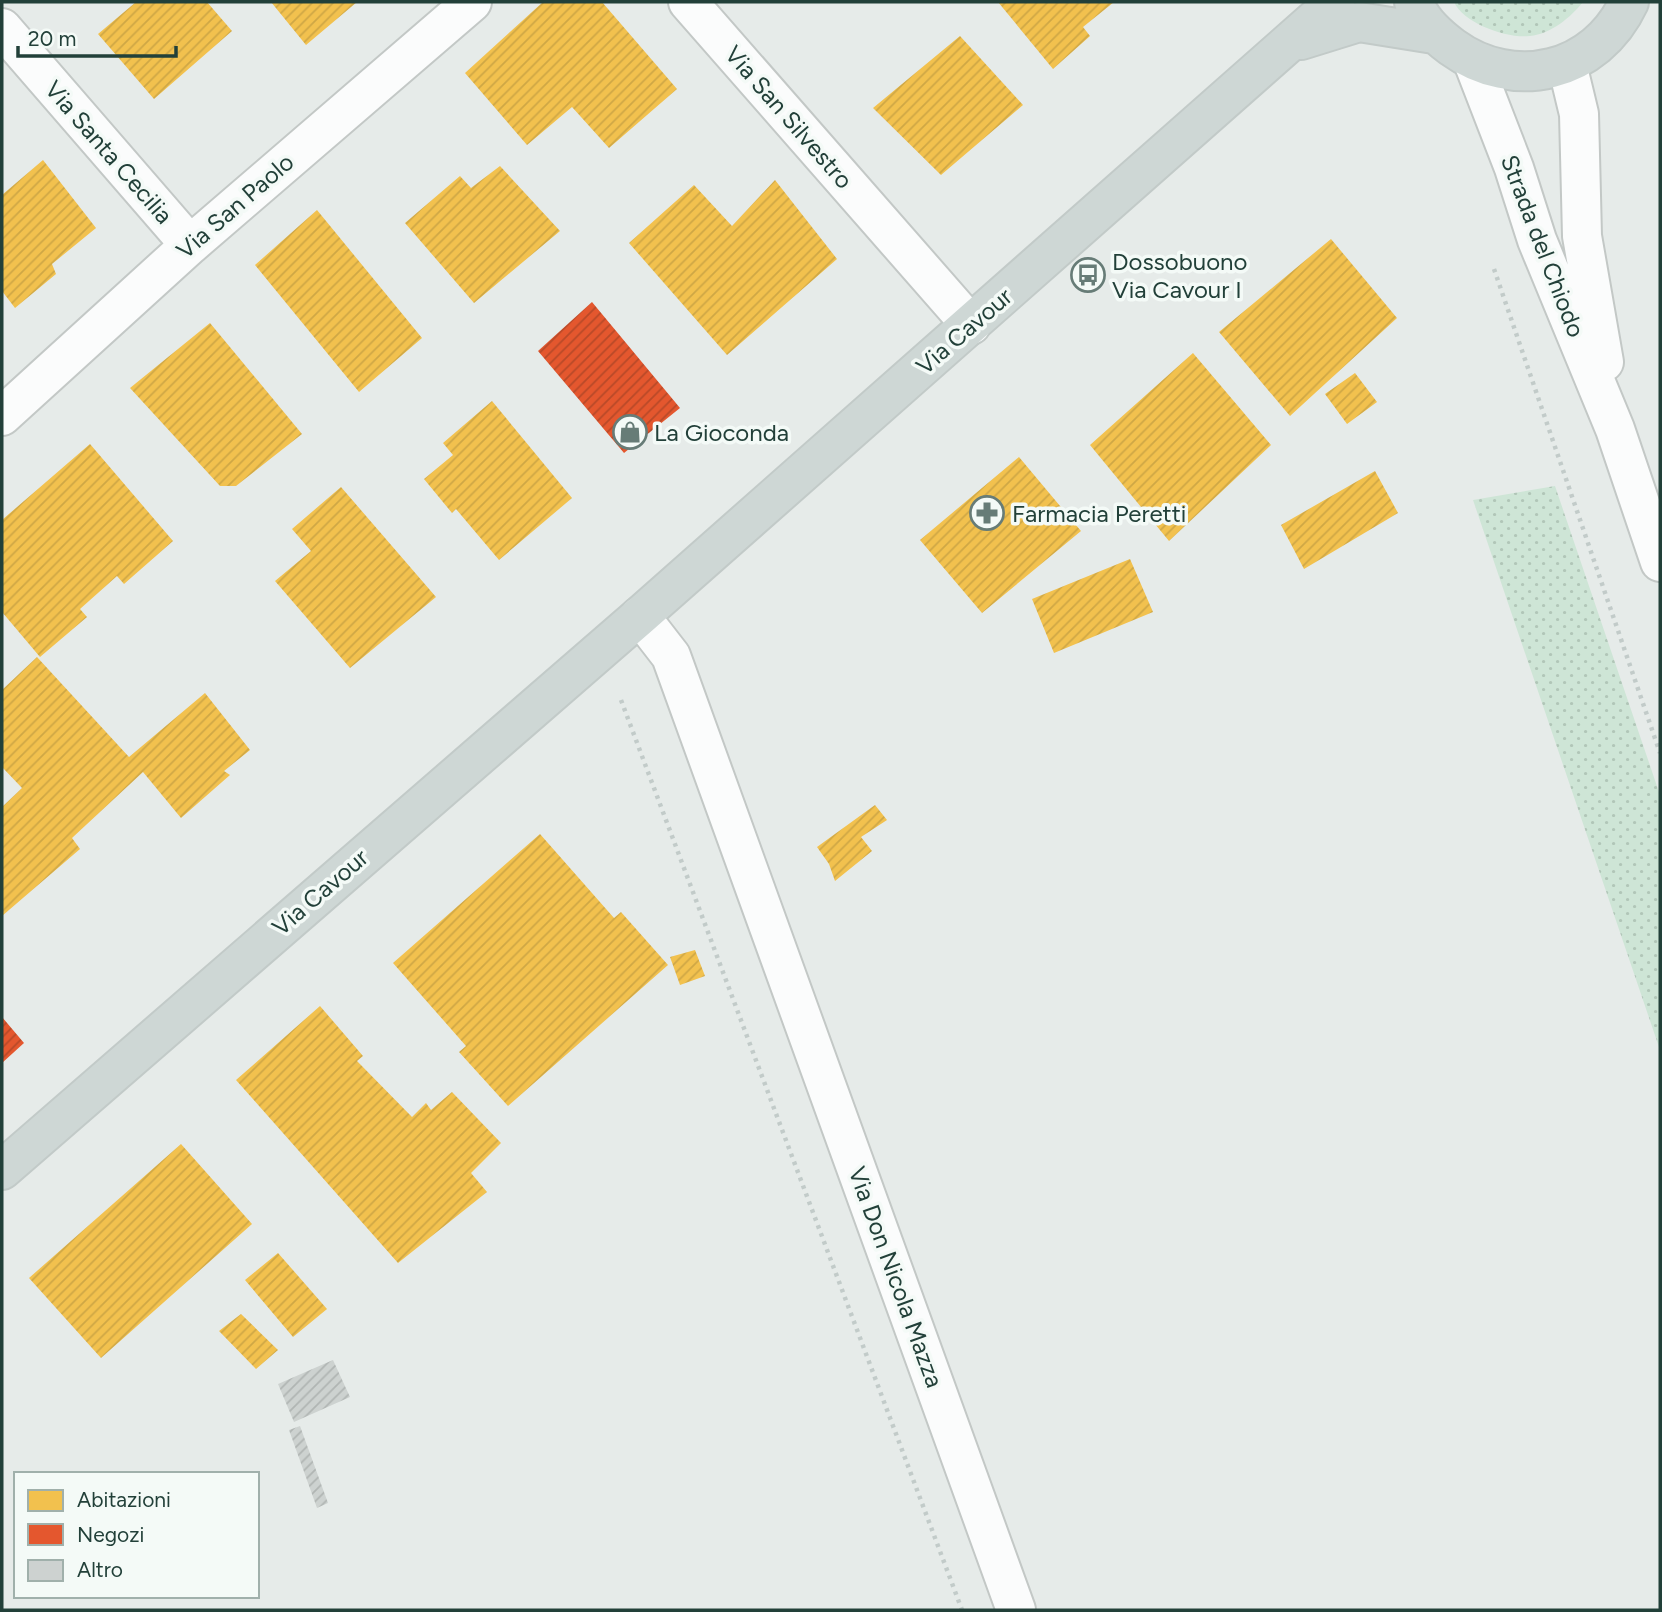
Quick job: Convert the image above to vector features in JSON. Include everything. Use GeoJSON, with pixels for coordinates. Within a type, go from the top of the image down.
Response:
{"type":"FeatureCollection","features":[{"type":"Feature","properties":{"kind":"main road","name":"Via Cavour"},"geometry":{"type":"LineString","coordinates":[[2,1170],[640,616],[1335,2]]}},
{"type":"Feature","properties":{"kind":"main road"},"geometry":{"type":"LineString","coordinates":[[1414,2],[1434,34],[1473,62],[1504,71],[1528,72],[1567,64],[1605,38],[1622,17],[1629,2]]}},
{"type":"Feature","properties":{"kind":"main road","name":"Via Cavour"},"geometry":{"type":"LineString","coordinates":[[1286,44],[1359,22],[1434,34]]}},
{"type":"Feature","properties":{"kind":"street","name":"Via San Paolo"},"geometry":{"type":"LineString","coordinates":[[2,416],[190,245],[472,2]]}},
{"type":"Feature","properties":{"kind":"street","name":"Via San Silvestro"},"geometry":{"type":"LineString","coordinates":[[688,2],[971,325]]}},
{"type":"Feature","properties":{"kind":"street","name":"Via Santa Cecilia"},"geometry":{"type":"LineString","coordinates":[[2,28],[190,245]]}},
{"type":"Feature","properties":{"kind":"street","name":"Strada del Chiodo"},"geometry":{"type":"LineString","coordinates":[[1473,62],[1514,168],[1537,240],[1615,429],[1660,562]]}},
{"type":"Feature","properties":{"kind":"street","name":"Strada del Chiodo"},"geometry":{"type":"LineString","coordinates":[[1567,64],[1579,114],[1583,236],[1615,429]]}},
{"type":"Feature","properties":{"kind":"street","name":"Via Don Nicola Mazza"},"geometry":{"type":"LineString","coordinates":[[640,616],[671,656],[1016,1610]]}},
{"type":"Feature","properties":{"kind":"path"},"geometry":{"type":"LineString","coordinates":[[1492,263],[1660,753]]}},
{"type":"Feature","properties":{"kind":"path"},"geometry":{"type":"LineString","coordinates":[[621,700],[962,1610]]}},
{"type":"Feature","properties":{"kind":"green space"},"geometry":{"type":"Polygon","coordinates":[[[1454,2],[1583,2],[1553,28],[1538,35],[1520,36],[1498,32],[1476,23],[1466,17],[1454,2]]]}},
{"type":"Feature","properties":{"kind":"green space"},"geometry":{"type":"Polygon","coordinates":[[[1555,486],[1660,795],[1660,1050],[1473,500],[1555,486]]]}},
{"type":"Feature","properties":{"kind":"building: Abitazioni"},"geometry":{"type":"Polygon","coordinates":[[[136,2],[207,2],[232,31],[154,99],[98,34],[136,2]]]}},
{"type":"Feature","properties":{"kind":"building: Abitazioni"},"geometry":{"type":"Polygon","coordinates":[[[271,2],[357,2],[306,45],[271,2]]]}},
{"type":"Feature","properties":{"kind":"building: Abitazioni"},"geometry":{"type":"Polygon","coordinates":[[[543,2],[602,2],[677,89],[609,148],[572,107],[527,145],[465,73],[543,2]]]}},
{"type":"Feature","properties":{"kind":"building: Abitazioni"},"geometry":{"type":"Polygon","coordinates":[[[998,2],[1114,2],[1083,27],[1090,36],[1053,69],[998,2]]]}},
{"type":"Feature","properties":{"kind":"building: Abitazioni"},"geometry":{"type":"Polygon","coordinates":[[[960,36],[1023,105],[941,175],[873,108],[960,36]]]}},
{"type":"Feature","properties":{"kind":"building: Abitazioni"},"geometry":{"type":"Polygon","coordinates":[[[43,160],[96,228],[52,264],[56,274],[15,308],[2,291],[2,195],[43,160]]]}},
{"type":"Feature","properties":{"kind":"building: Abitazioni"},"geometry":{"type":"Polygon","coordinates":[[[500,166],[560,231],[474,303],[405,223],[460,176],[471,188],[500,166]]]}},
{"type":"Feature","properties":{"kind":"building: Abitazioni"},"geometry":{"type":"Polygon","coordinates":[[[775,180],[837,259],[727,355],[629,243],[694,185],[732,226],[775,180]]]}},
{"type":"Feature","properties":{"kind":"building: Abitazioni"},"geometry":{"type":"Polygon","coordinates":[[[317,210],[422,338],[359,392],[255,265],[317,210]]]}},
{"type":"Feature","properties":{"kind":"building: Abitazioni"},"geometry":{"type":"Polygon","coordinates":[[[1331,239],[1397,318],[1290,416],[1219,332],[1331,239]]]}},
{"type":"Feature","properties":{"kind":"building: Abitazioni"},"geometry":{"type":"Polygon","coordinates":[[[210,323],[302,434],[236,486],[220,486],[130,388],[210,323]]]}},
{"type":"Feature","properties":{"kind":"building: Abitazioni"},"geometry":{"type":"Polygon","coordinates":[[[1193,353],[1271,445],[1169,541],[1090,445],[1193,353]]]}},
{"type":"Feature","properties":{"kind":"building: Abitazioni"},"geometry":{"type":"Polygon","coordinates":[[[1355,373],[1377,402],[1347,424],[1325,394],[1355,373]]]}},
{"type":"Feature","properties":{"kind":"building: Abitazioni"},"geometry":{"type":"Polygon","coordinates":[[[492,401],[572,498],[499,560],[456,509],[452,513],[424,479],[453,455],[443,443],[492,401]]]}},
{"type":"Feature","properties":{"kind":"building: Abitazioni"},"geometry":{"type":"Polygon","coordinates":[[[90,444],[173,541],[124,584],[117,576],[80,609],[87,617],[40,657],[2,612],[2,520],[90,444]]]}},
{"type":"Feature","properties":{"kind":"building: Abitazioni"},"geometry":{"type":"Polygon","coordinates":[[[1019,457],[1081,531],[982,613],[920,540],[1019,457]]]}},
{"type":"Feature","properties":{"kind":"building: Abitazioni"},"geometry":{"type":"Polygon","coordinates":[[[1375,471],[1398,513],[1304,569],[1281,525],[1375,471]]]}},
{"type":"Feature","properties":{"kind":"building: Abitazioni"},"geometry":{"type":"Polygon","coordinates":[[[341,487],[436,597],[350,668],[275,581],[311,551],[292,529],[341,487]]]}},
{"type":"Feature","properties":{"kind":"building: Abitazioni"},"geometry":{"type":"Polygon","coordinates":[[[1130,559],[1153,612],[1054,653],[1032,599],[1130,559]]]}},
{"type":"Feature","properties":{"kind":"building: Abitazioni"},"geometry":{"type":"Polygon","coordinates":[[[37,657],[129,757],[205,693],[250,750],[224,771],[230,775],[181,818],[143,772],[72,838],[80,849],[2,916],[2,807],[22,788],[2,767],[2,690],[37,657]]]}},
{"type":"Feature","properties":{"kind":"building: Abitazioni"},"geometry":{"type":"Polygon","coordinates":[[[875,805],[887,820],[861,837],[872,851],[835,881],[829,864],[817,847],[875,805]]]}},
{"type":"Feature","properties":{"kind":"building: Abitazioni"},"geometry":{"type":"Polygon","coordinates":[[[540,834],[614,918],[621,912],[668,965],[508,1106],[459,1052],[466,1046],[393,963],[540,834]]]}},
{"type":"Feature","properties":{"kind":"building: Abitazioni"},"geometry":{"type":"Polygon","coordinates":[[[695,950],[705,976],[680,985],[670,957],[695,950]]]}},
{"type":"Feature","properties":{"kind":"building: Abitazioni"},"geometry":{"type":"Polygon","coordinates":[[[320,1006],[363,1056],[357,1061],[412,1117],[426,1103],[431,1110],[452,1092],[501,1143],[471,1173],[487,1192],[398,1263],[236,1080],[320,1006]]]}},
{"type":"Feature","properties":{"kind":"building: Abitazioni"},"geometry":{"type":"Polygon","coordinates":[[[181,1144],[252,1224],[101,1358],[29,1278],[181,1144]]]}},
{"type":"Feature","properties":{"kind":"building: Abitazioni"},"geometry":{"type":"Polygon","coordinates":[[[278,1253],[327,1309],[293,1337],[245,1280],[278,1253]]]}},
{"type":"Feature","properties":{"kind":"building: Abitazioni"},"geometry":{"type":"Polygon","coordinates":[[[241,1314],[278,1350],[256,1369],[219,1331],[241,1314]]]}},
{"type":"Feature","properties":{"kind":"building: Negozi"},"geometry":{"type":"Polygon","coordinates":[[[592,302],[680,408],[624,453],[538,351],[592,302]]]}},
{"type":"Feature","properties":{"kind":"building: Negozi"},"geometry":{"type":"Polygon","coordinates":[[[2,1017],[24,1043],[2,1063],[2,1017]]]}},
{"type":"Feature","properties":{"kind":"building: Altro"},"geometry":{"type":"Polygon","coordinates":[[[333,1360],[350,1397],[294,1422],[278,1384],[333,1360]]]}},
{"type":"Feature","properties":{"kind":"building: Altro"},"geometry":{"type":"Polygon","coordinates":[[[300,1426],[328,1503],[317,1508],[289,1430],[300,1426]]]}},
{"type":"Feature","properties":{"kind":"place","name":"Dossobuono Via Cavour I"},"geometry":{"type":"Point","coordinates":[1088,275]}},
{"type":"Feature","properties":{"kind":"place","name":"La Gioconda"},"geometry":{"type":"Point","coordinates":[630,432]}},
{"type":"Feature","properties":{"kind":"place","name":"Farmacia Peretti"},"geometry":{"type":"Point","coordinates":[987,513]}}]}
